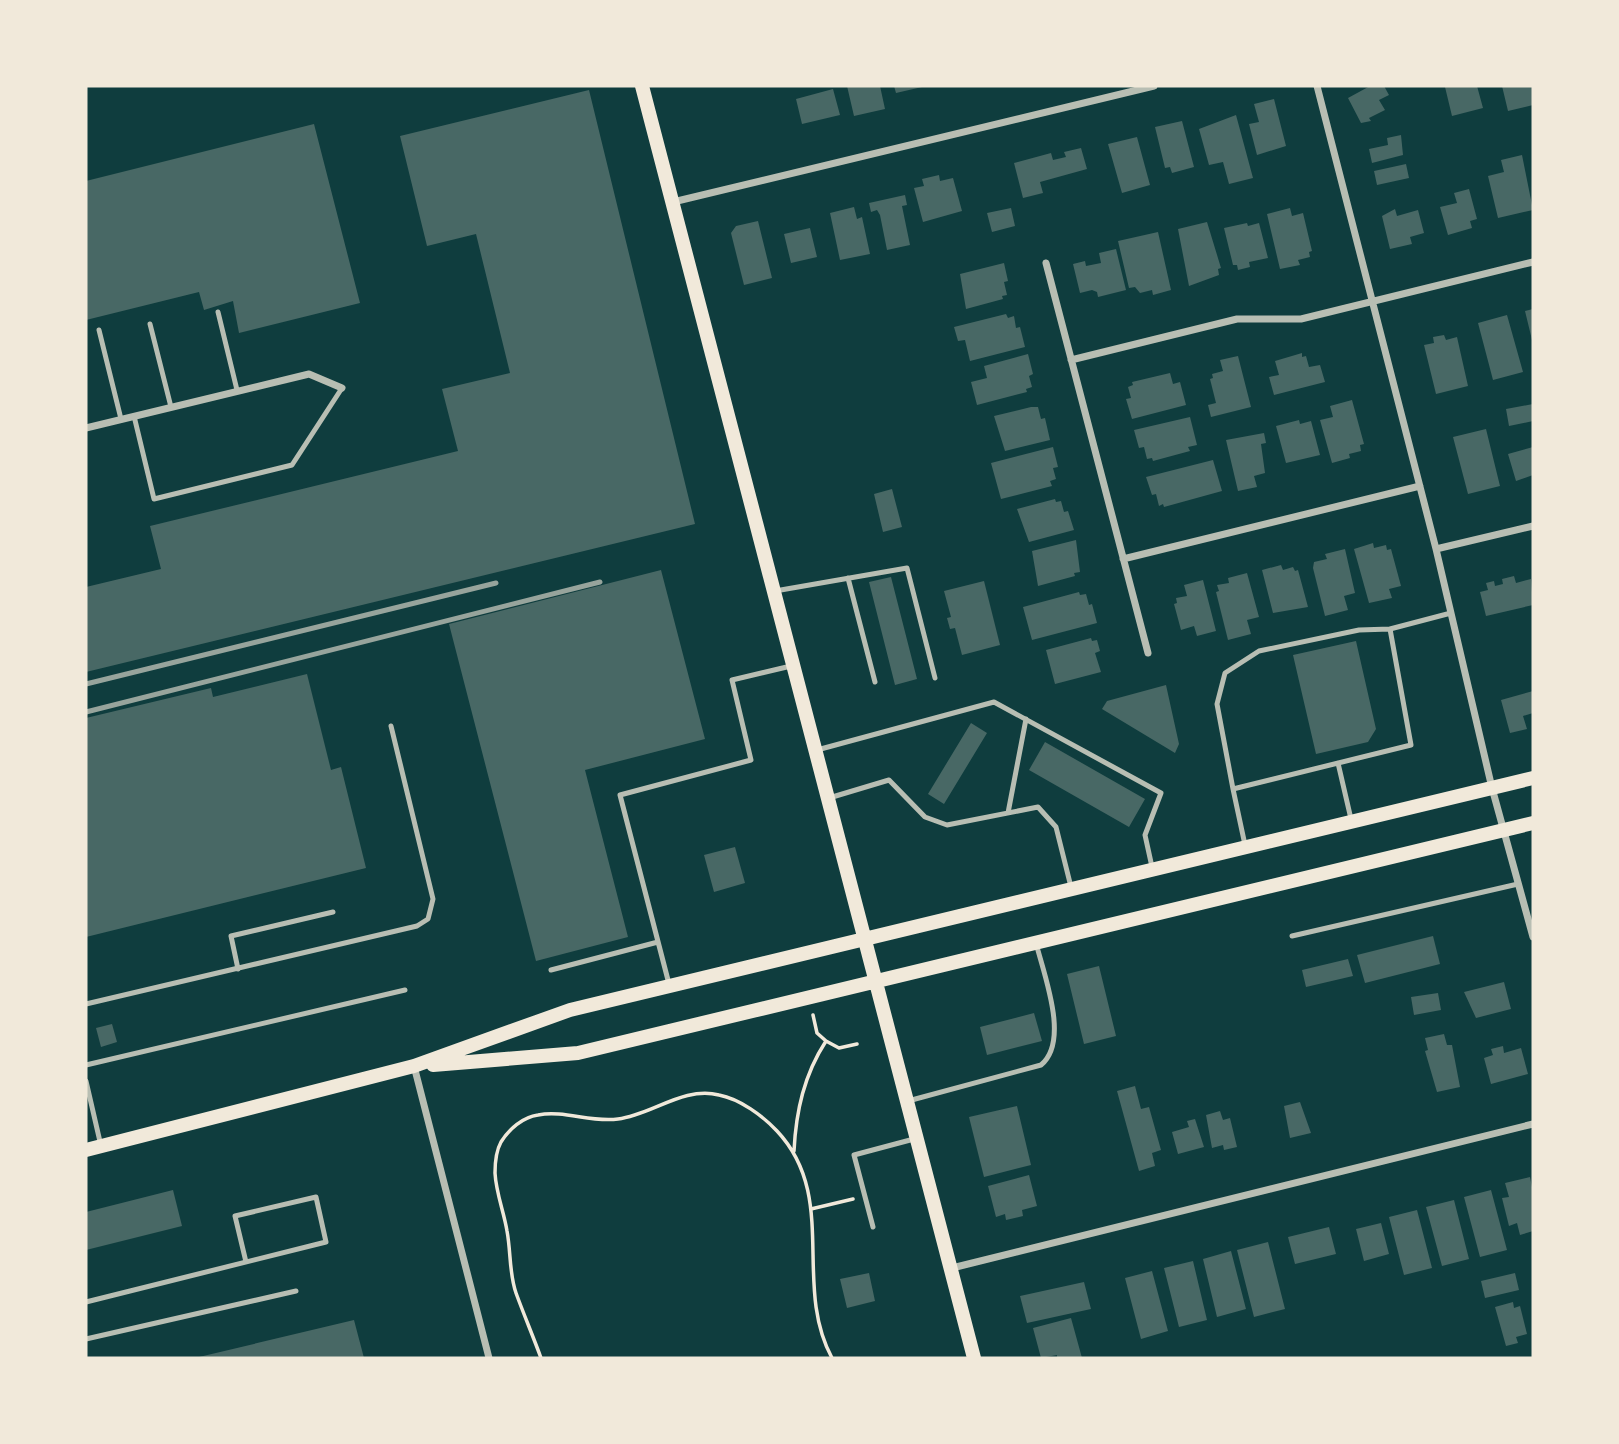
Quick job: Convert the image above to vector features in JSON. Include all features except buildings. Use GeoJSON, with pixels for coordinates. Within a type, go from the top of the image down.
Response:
{"type":"FeatureCollection","features":[{"type":"Feature","properties":{"kind":"main road"},"geometry":{"type":"LineString","coordinates":[[642,86],[974,1358]]}},
{"type":"Feature","properties":{"kind":"main road"},"geometry":{"type":"LineString","coordinates":[[86,1150],[414,1066],[570,1010],[1533,778]]}},
{"type":"Feature","properties":{"kind":"main road"},"geometry":{"type":"LineString","coordinates":[[414,1066],[578,1053],[1533,823]]}},
{"type":"Feature","properties":{"kind":"street"},"geometry":{"type":"LineString","coordinates":[[673,202],[1154,86]]}},
{"type":"Feature","properties":{"kind":"street"},"geometry":{"type":"LineString","coordinates":[[1317,86],[1436,549],[1492,788],[1533,937]]}},
{"type":"Feature","properties":{"kind":"street"},"geometry":{"type":"LineString","coordinates":[[1071,360],[1237,319],[1301,319],[1533,262]]}},
{"type":"Feature","properties":{"kind":"street"},"geometry":{"type":"LineString","coordinates":[[1046,263],[1148,653]]}},
{"type":"Feature","properties":{"kind":"street"},"geometry":{"type":"LineString","coordinates":[[86,428],[309,374],[342,388]]}},
{"type":"Feature","properties":{"kind":"street"},"geometry":{"type":"LineString","coordinates":[[1123,559],[1420,486]]}},
{"type":"Feature","properties":{"kind":"street"},"geometry":{"type":"LineString","coordinates":[[1436,549],[1533,526]]}},
{"type":"Feature","properties":{"kind":"street"},"geometry":{"type":"LineString","coordinates":[[414,1066],[489,1358]]}},
{"type":"Feature","properties":{"kind":"street"},"geometry":{"type":"LineString","coordinates":[[952,1268],[1533,1124]]}},
{"type":"Feature","properties":{"kind":"lane"},"geometry":{"type":"LineString","coordinates":[[218,312],[237,390]]}},
{"type":"Feature","properties":{"kind":"lane"},"geometry":{"type":"LineString","coordinates":[[150,324],[171,407]]}},
{"type":"Feature","properties":{"kind":"lane"},"geometry":{"type":"LineString","coordinates":[[99,330],[121,419]]}},
{"type":"Feature","properties":{"kind":"lane"},"geometry":{"type":"LineString","coordinates":[[134,416],[154,499],[292,466],[342,388]]}},
{"type":"Feature","properties":{"kind":"lane"},"geometry":{"type":"LineString","coordinates":[[775,591],[907,568],[935,678]]}},
{"type":"Feature","properties":{"kind":"lane"},"geometry":{"type":"LineString","coordinates":[[848,578],[875,682]]}},
{"type":"Feature","properties":{"kind":"lane"},"geometry":{"type":"LineString","coordinates":[[1246,848],[1217,704],[1225,673],[1259,651],[1359,630],[1390,629],[1451,613]]}},
{"type":"Feature","properties":{"kind":"lane"},"geometry":{"type":"LineString","coordinates":[[1233,789],[1411,745],[1390,629]]}},
{"type":"Feature","properties":{"kind":"lane"},"geometry":{"type":"LineString","coordinates":[[670,987],[620,795],[751,760],[732,680],[794,665]]}},
{"type":"Feature","properties":{"kind":"lane"},"geometry":{"type":"LineString","coordinates":[[817,750],[994,702],[1161,793],[1145,835],[1153,870]]}},
{"type":"Feature","properties":{"kind":"lane"},"geometry":{"type":"LineString","coordinates":[[1008,813],[1026,719]]}},
{"type":"Feature","properties":{"kind":"lane"},"geometry":{"type":"LineString","coordinates":[[86,1004],[417,926],[428,919],[433,899],[391,726]]}},
{"type":"Feature","properties":{"kind":"lane"},"geometry":{"type":"LineString","coordinates":[[1338,763],[1352,822]]}},
{"type":"Feature","properties":{"kind":"lane"},"geometry":{"type":"LineString","coordinates":[[829,798],[888,780],[925,817],[947,825],[1038,807],[1056,827],[1072,890]]}},
{"type":"Feature","properties":{"kind":"lane"},"geometry":{"type":"LineString","coordinates":[[1292,936],[1518,884]]}},
{"type":"Feature","properties":{"kind":"lane"},"geometry":{"type":"LineString","coordinates":[[238,969],[231,936],[332,912]]}},
{"type":"Feature","properties":{"kind":"lane"},"geometry":{"type":"LineString","coordinates":[[551,970],[658,942]]}},
{"type":"Feature","properties":{"kind":"lane"},"geometry":{"type":"LineString","coordinates":[[908,1101],[1041,1065],[1048,1060],[1054,1042],[1054,1017],[1036,942]]}},
{"type":"Feature","properties":{"kind":"lane"},"geometry":{"type":"LineString","coordinates":[[86,1065],[405,990]]}},
{"type":"Feature","properties":{"kind":"lane"},"geometry":{"type":"LineString","coordinates":[[86,1080],[102,1146]]}},
{"type":"Feature","properties":{"kind":"lane"},"geometry":{"type":"LineString","coordinates":[[873,1227],[855,1155],[917,1138]]}},
{"type":"Feature","properties":{"kind":"lane"},"geometry":{"type":"LineString","coordinates":[[86,1302],[246,1262],[326,1242],[316,1197],[235,1216],[246,1262]]}},
{"type":"Feature","properties":{"kind":"lane"},"geometry":{"type":"LineString","coordinates":[[86,1339],[296,1291]]}},
{"type":"Feature","properties":{"kind":"path"},"geometry":{"type":"LineString","coordinates":[[814,1015],[817,1033],[826,1041],[838,1048],[857,1044]]}},
{"type":"Feature","properties":{"kind":"path"},"geometry":{"type":"LineString","coordinates":[[793,1153],[799,1103],[816,1057],[826,1041]]}},
{"type":"Feature","properties":{"kind":"path"},"geometry":{"type":"LineString","coordinates":[[541,1358],[512,1276],[508,1233],[495,1172],[497,1152],[510,1130],[538,1115],[588,1120],[620,1119],[690,1094],[704,1093],[720,1095],[760,1115],[778,1131],[793,1153],[804,1176],[811,1209],[815,1317],[832,1358]]}},
{"type":"Feature","properties":{"kind":"path"},"geometry":{"type":"LineString","coordinates":[[811,1209],[865,1196]]}},
{"type":"Feature","properties":{"kind":"railway"},"geometry":{"type":"LineString","coordinates":[[86,712],[600,582]]}},
{"type":"Feature","properties":{"kind":"railway"},"geometry":{"type":"LineString","coordinates":[[86,684],[496,583]]}}]}
